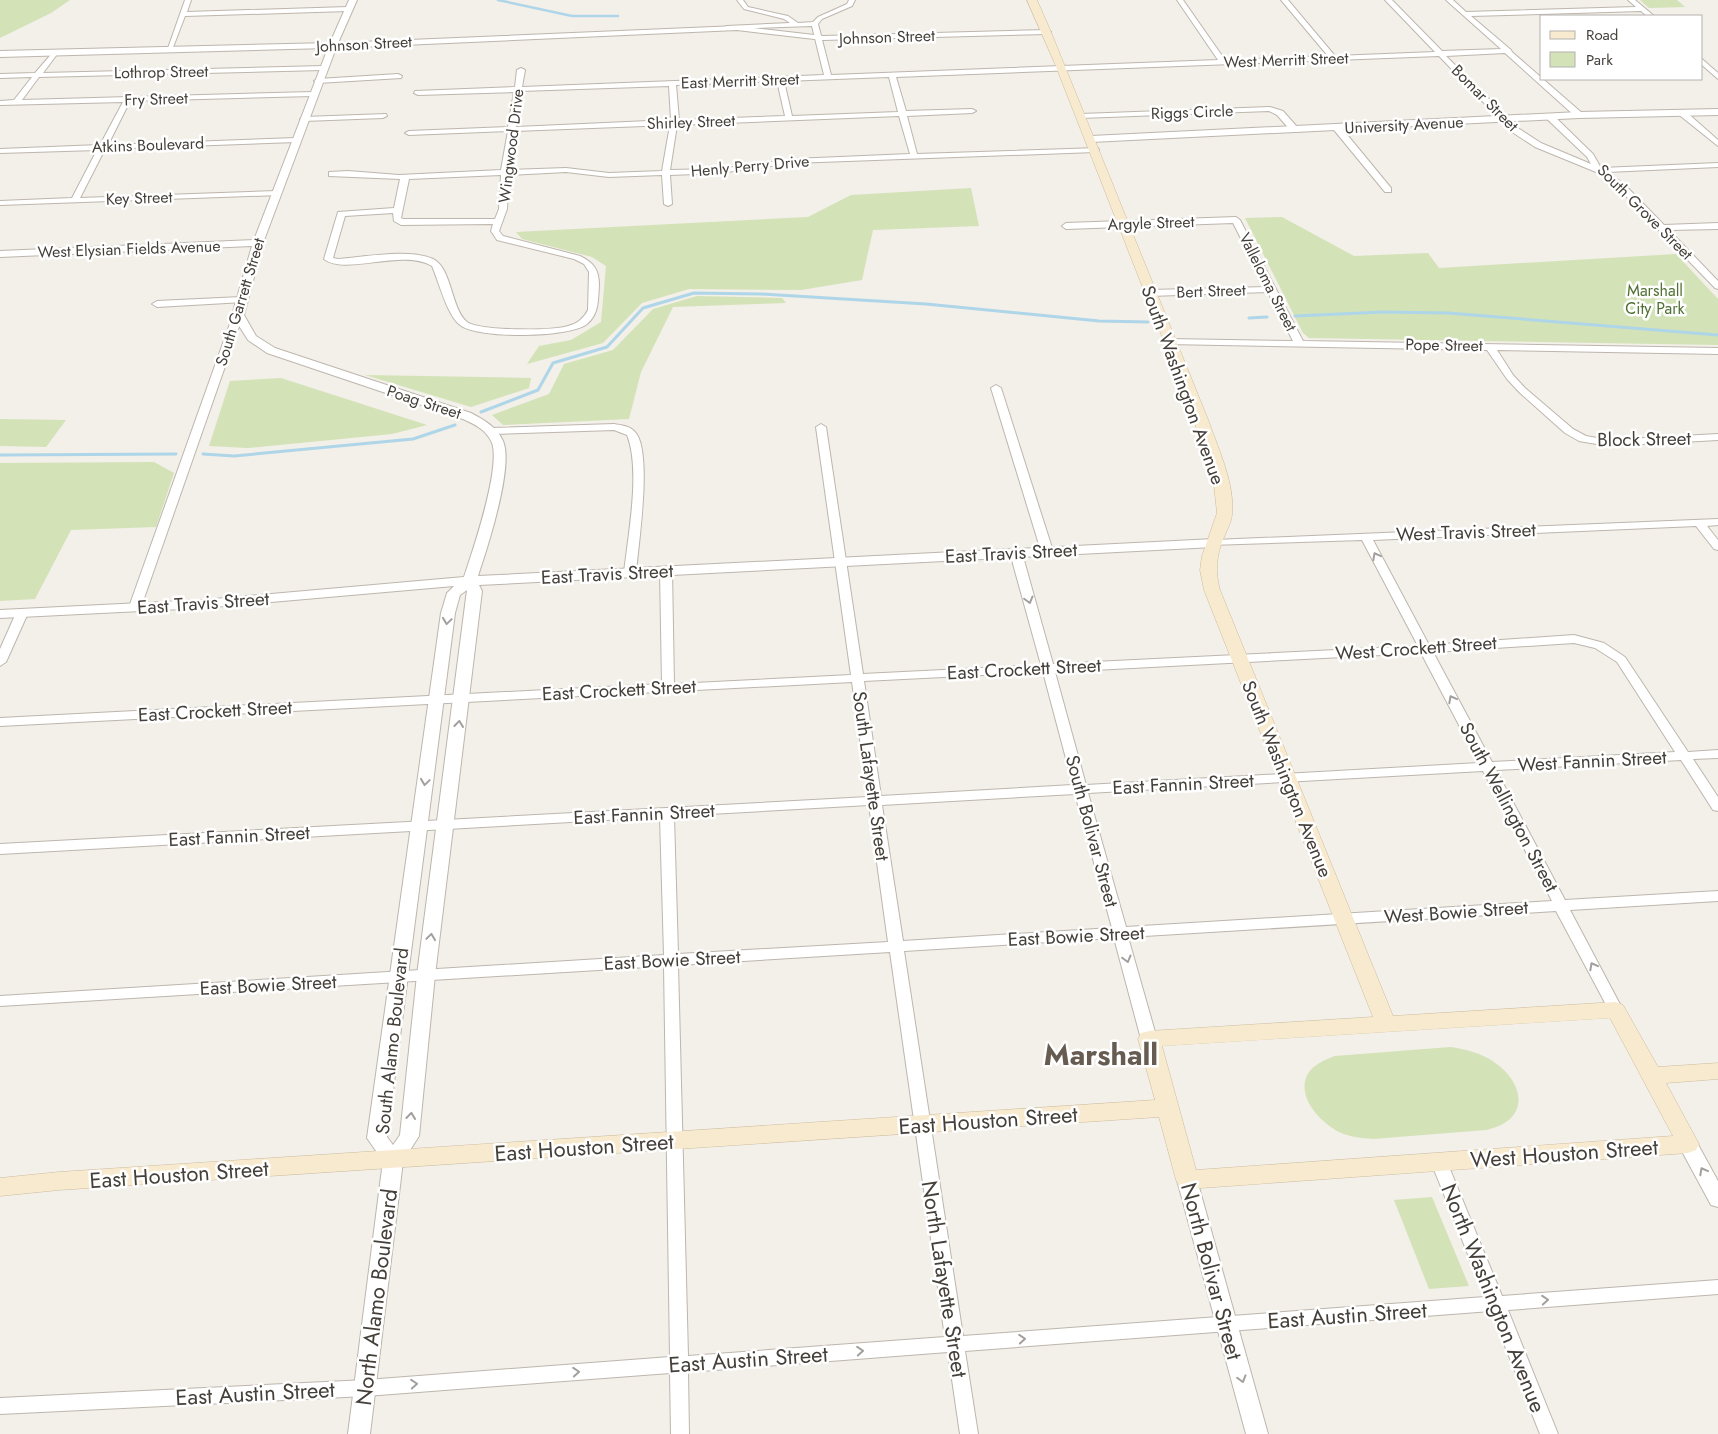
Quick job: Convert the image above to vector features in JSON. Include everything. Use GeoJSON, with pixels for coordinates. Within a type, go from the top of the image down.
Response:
{"type":"FeatureCollection","features":[{"type":"Feature","properties":{"kind":"main road","name":"South Washington Avenue"},"geometry":{"type":"LineString","coordinates":[[1032,0],[1093,144],[1122,224],[1170,342],[1220,479],[1225,511],[1207,571],[1208,580],[1386,1024]]}},
{"type":"Feature","properties":{"kind":"main road"},"geometry":{"type":"LineString","coordinates":[[1148,1039],[1616,1010]]}},
{"type":"Feature","properties":{"kind":"main road","name":"South Wellington Street"},"geometry":{"type":"LineString","coordinates":[[1616,1010],[1688,1144]]}},
{"type":"Feature","properties":{"kind":"main road","name":"South Bolivar Street"},"geometry":{"type":"LineString","coordinates":[[1148,1039],[1167,1108]]}},
{"type":"Feature","properties":{"kind":"main road"},"geometry":{"type":"LineString","coordinates":[[1652,1076],[1718,1072]]}},
{"type":"Feature","properties":{"kind":"main road","name":"East Houston Street"},"geometry":{"type":"LineString","coordinates":[[0,1187],[59,1181],[1167,1108]]}},
{"type":"Feature","properties":{"kind":"main road","name":"North Bolivar Street"},"geometry":{"type":"LineString","coordinates":[[1167,1108],[1187,1180]]}},
{"type":"Feature","properties":{"kind":"main road","name":"West Houston Street"},"geometry":{"type":"LineString","coordinates":[[1439,1162],[1688,1144]]}},
{"type":"Feature","properties":{"kind":"main road"},"geometry":{"type":"LineString","coordinates":[[1187,1180],[1439,1162]]}},
{"type":"Feature","properties":{"kind":"street"},"geometry":{"type":"LineString","coordinates":[[169,50],[188,0]]}},
{"type":"Feature","properties":{"kind":"street"},"geometry":{"type":"LineString","coordinates":[[740,0],[746,8],[786,17],[797,25]]}},
{"type":"Feature","properties":{"kind":"street"},"geometry":{"type":"LineString","coordinates":[[828,77],[814,24],[820,18],[850,5],[852,0]]}},
{"type":"Feature","properties":{"kind":"street"},"geometry":{"type":"LineString","coordinates":[[1180,0],[1224,62]]}},
{"type":"Feature","properties":{"kind":"street"},"geometry":{"type":"LineString","coordinates":[[1284,0],[1334,59]]}},
{"type":"Feature","properties":{"kind":"street","name":"Bomar Street"},"geometry":{"type":"LineString","coordinates":[[1388,0],[1520,134],[1532,142],[1599,170]]}},
{"type":"Feature","properties":{"kind":"street"},"geometry":{"type":"LineString","coordinates":[[1449,0],[1578,116]]}},
{"type":"Feature","properties":{"kind":"street"},"geometry":{"type":"LineString","coordinates":[[1631,0],[1650,15]]}},
{"type":"Feature","properties":{"kind":"street"},"geometry":{"type":"LineString","coordinates":[[184,14],[350,4]]}},
{"type":"Feature","properties":{"kind":"street","name":"South Garrett Street"},"geometry":{"type":"LineString","coordinates":[[135,607],[238,315],[258,243],[323,68],[350,4]]}},
{"type":"Feature","properties":{"kind":"street"},"geometry":{"type":"LineString","coordinates":[[1465,14],[1643,9]]}},
{"type":"Feature","properties":{"kind":"street","name":"Johnson Street"},"geometry":{"type":"LineString","coordinates":[[0,54],[332,46],[814,24]]}},
{"type":"Feature","properties":{"kind":"street","name":"Johnson Street"},"geometry":{"type":"LineString","coordinates":[[727,28],[759,29],[818,38],[1047,32]]}},
{"type":"Feature","properties":{"kind":"street","name":"West Merritt Street"},"geometry":{"type":"LineString","coordinates":[[1062,69],[1509,52]]}},
{"type":"Feature","properties":{"kind":"street"},"geometry":{"type":"LineString","coordinates":[[17,102],[54,53]]}},
{"type":"Feature","properties":{"kind":"street"},"geometry":{"type":"LineString","coordinates":[[1703,62],[1718,76]]}},
{"type":"Feature","properties":{"kind":"street","name":"Lothrop Street"},"geometry":{"type":"LineString","coordinates":[[0,76],[323,68]]}},
{"type":"Feature","properties":{"kind":"street","name":"East Merritt Street"},"geometry":{"type":"LineString","coordinates":[[418,93],[1062,69]]}},
{"type":"Feature","properties":{"kind":"street","name":"Wingwood Drive"},"geometry":{"type":"LineString","coordinates":[[498,221],[503,209],[511,129],[521,70]]}},
{"type":"Feature","properties":{"kind":"street"},"geometry":{"type":"LineString","coordinates":[[892,75],[904,113],[914,156]]}},
{"type":"Feature","properties":{"kind":"street"},"geometry":{"type":"LineString","coordinates":[[318,81],[398,76]]}},
{"type":"Feature","properties":{"kind":"street"},"geometry":{"type":"LineString","coordinates":[[780,79],[789,118]]}},
{"type":"Feature","properties":{"kind":"street"},"geometry":{"type":"LineString","coordinates":[[668,204],[666,173],[676,118],[672,83]]}},
{"type":"Feature","properties":{"kind":"street","name":"Fry Street"},"geometry":{"type":"LineString","coordinates":[[0,103],[313,94]]}},
{"type":"Feature","properties":{"kind":"street"},"geometry":{"type":"LineString","coordinates":[[74,201],[101,147],[128,100]]}},
{"type":"Feature","properties":{"kind":"street","name":"Riggs Circle"},"geometry":{"type":"LineString","coordinates":[[1081,116],[1270,110],[1280,113],[1295,130]]}},
{"type":"Feature","properties":{"kind":"street","name":"Shirley Street"},"geometry":{"type":"LineString","coordinates":[[409,133],[972,111]]}},
{"type":"Feature","properties":{"kind":"street"},"geometry":{"type":"LineString","coordinates":[[1681,112],[1718,144]]}},
{"type":"Feature","properties":{"kind":"street","name":"University Avenue"},"geometry":{"type":"LineString","coordinates":[[1093,144],[1295,130],[1550,117],[1718,112]]}},
{"type":"Feature","properties":{"kind":"street"},"geometry":{"type":"LineString","coordinates":[[304,119],[383,116]]}},
{"type":"Feature","properties":{"kind":"street","name":"South Grove Street"},"geometry":{"type":"LineString","coordinates":[[1550,117],[1590,156],[1599,170],[1622,187],[1718,286]]}},
{"type":"Feature","properties":{"kind":"street"},"geometry":{"type":"LineString","coordinates":[[1337,128],[1388,190]]}},
{"type":"Feature","properties":{"kind":"street","name":"Atkins Boulevard"},"geometry":{"type":"LineString","coordinates":[[0,151],[296,140]]}},
{"type":"Feature","properties":{"kind":"street","name":"Henly Perry Drive"},"geometry":{"type":"LineString","coordinates":[[332,174],[348,173],[405,177],[570,170],[601,175],[666,173],[727,170],[793,161],[914,156],[1093,144]]}},
{"type":"Feature","properties":{"kind":"street"},"geometry":{"type":"LineString","coordinates":[[1599,170],[1718,165]]}},
{"type":"Feature","properties":{"kind":"street"},"geometry":{"type":"LineString","coordinates":[[397,210],[347,212],[341,214],[328,259],[338,262],[413,257],[429,259],[436,265],[461,321],[470,327],[504,331],[553,332],[570,329],[586,322],[593,310],[593,273],[589,264],[574,256],[500,238],[495,232],[498,221],[408,223],[397,219],[397,210],[405,177]]}},
{"type":"Feature","properties":{"kind":"street","name":"Key Street"},"geometry":{"type":"LineString","coordinates":[[0,203],[277,193]]}},
{"type":"Feature","properties":{"kind":"street","name":"Argyle Street"},"geometry":{"type":"LineString","coordinates":[[1066,226],[1236,220]]}},
{"type":"Feature","properties":{"kind":"street","name":"Valleloma Street"},"geometry":{"type":"LineString","coordinates":[[1236,220],[1299,343]]}},
{"type":"Feature","properties":{"kind":"street"},"geometry":{"type":"LineString","coordinates":[[1662,228],[1718,226]]}},
{"type":"Feature","properties":{"kind":"street","name":"West Elysian Fields Avenue"},"geometry":{"type":"LineString","coordinates":[[0,254],[258,243]]}},
{"type":"Feature","properties":{"kind":"street","name":"Bert Street"},"geometry":{"type":"LineString","coordinates":[[1150,293],[1272,289]]}},
{"type":"Feature","properties":{"kind":"street"},"geometry":{"type":"LineString","coordinates":[[157,304],[241,300]]}},
{"type":"Feature","properties":{"kind":"street","name":"Poag Street"},"geometry":{"type":"LineString","coordinates":[[238,315],[248,335],[256,343],[268,349],[468,416],[491,431]]}},
{"type":"Feature","properties":{"kind":"street","name":"Pope Street"},"geometry":{"type":"LineString","coordinates":[[1170,342],[1718,350]]}},
{"type":"Feature","properties":{"kind":"street","name":"Block Street"},"geometry":{"type":"LineString","coordinates":[[1489,346],[1510,377],[1522,390],[1569,431],[1583,439],[1608,443],[1718,437]]}},
{"type":"Feature","properties":{"kind":"street"},"geometry":{"type":"LineString","coordinates":[[996,388],[1046,551]]}},
{"type":"Feature","properties":{"kind":"street"},"geometry":{"type":"LineString","coordinates":[[491,431],[605,427],[628,430],[636,442],[638,454],[630,573]]}},
{"type":"Feature","properties":{"kind":"street","name":"South Lafayette Street"},"geometry":{"type":"LineString","coordinates":[[821,427],[922,1125]]}},
{"type":"Feature","properties":{"kind":"street","name":"South Alamo Boulevard"},"geometry":{"type":"LineString","coordinates":[[470,581],[475,591],[463,698],[426,975],[409,1136],[393,1160],[377,1138],[418,827],[448,613],[454,593],[470,581],[490,517],[500,456],[500,446],[491,431]]}},
{"type":"Feature","properties":{"kind":"street","name":"West Travis Street"},"geometry":{"type":"LineString","coordinates":[[1214,543],[1718,522]]}},
{"type":"Feature","properties":{"kind":"street"},"geometry":{"type":"LineString","coordinates":[[1699,523],[1718,547]]}},
{"type":"Feature","properties":{"kind":"street","name":"South Wellington Street"},"geometry":{"type":"LineString","coordinates":[[1366,537],[1616,1010]]}},
{"type":"Feature","properties":{"kind":"street","name":"East Travis Street"},"geometry":{"type":"LineString","coordinates":[[0,614],[258,600],[470,581],[1214,543]]}},
{"type":"Feature","properties":{"kind":"street","name":"South Bolivar Street"},"geometry":{"type":"LineString","coordinates":[[1016,553],[1148,1039]]}},
{"type":"Feature","properties":{"kind":"street"},"geometry":{"type":"LineString","coordinates":[[666,571],[668,688]]}},
{"type":"Feature","properties":{"kind":"street"},"geometry":{"type":"LineString","coordinates":[[0,662],[22,613]]}},
{"type":"Feature","properties":{"kind":"street","name":"West Crockett Street"},"geometry":{"type":"LineString","coordinates":[[1238,658],[1425,649],[1554,639],[1594,642],[1611,650],[1621,660],[1684,756]]}},
{"type":"Feature","properties":{"kind":"street","name":"East Crockett Street"},"geometry":{"type":"LineString","coordinates":[[0,722],[1238,658]]}},
{"type":"Feature","properties":{"kind":"street","name":"West Fannin Street"},"geometry":{"type":"LineString","coordinates":[[1287,779],[1718,754]]}},
{"type":"Feature","properties":{"kind":"street"},"geometry":{"type":"LineString","coordinates":[[1684,756],[1718,807]]}},
{"type":"Feature","properties":{"kind":"street","name":"East Fannin Street"},"geometry":{"type":"LineString","coordinates":[[0,849],[1287,779]]}},
{"type":"Feature","properties":{"kind":"street"},"geometry":{"type":"LineString","coordinates":[[667,813],[676,1141],[680,1434]]}},
{"type":"Feature","properties":{"kind":"street","name":"West Bowie Street"},"geometry":{"type":"LineString","coordinates":[[1344,920],[1718,896]]}},
{"type":"Feature","properties":{"kind":"street","name":"East Bowie Street"},"geometry":{"type":"LineString","coordinates":[[0,1001],[1344,920]]}},
{"type":"Feature","properties":{"kind":"street","name":"North Lafayette Street"},"geometry":{"type":"LineString","coordinates":[[922,1125],[969,1434]]}},
{"type":"Feature","properties":{"kind":"street"},"geometry":{"type":"LineString","coordinates":[[1688,1144],[1718,1199]]}},
{"type":"Feature","properties":{"kind":"street","name":"North Alamo Boulevard"},"geometry":{"type":"LineString","coordinates":[[360,1434],[393,1160]]}},
{"type":"Feature","properties":{"kind":"street","name":"North Washington Avenue"},"geometry":{"type":"LineString","coordinates":[[1439,1162],[1549,1434]]}},
{"type":"Feature","properties":{"kind":"street","name":"North Bolivar Street"},"geometry":{"type":"LineString","coordinates":[[1187,1180],[1258,1434]]}},
{"type":"Feature","properties":{"kind":"street","name":"East Austin Street"},"geometry":{"type":"LineString","coordinates":[[0,1406],[366,1388],[1718,1287]]}},
{"type":"Feature","properties":{"kind":"green space"},"geometry":{"type":"Polygon","coordinates":[[[0,0],[70,0],[51,13],[0,38],[0,0]]]}},
{"type":"Feature","properties":{"kind":"green space"},"geometry":{"type":"Polygon","coordinates":[[[1640,0],[1677,0],[1685,7],[1649,8],[1640,0]]]}},
{"type":"Feature","properties":{"kind":"green space"},"geometry":{"type":"Polygon","coordinates":[[[971,188],[979,226],[873,230],[862,280],[801,290],[689,289],[642,303],[603,343],[527,364],[539,346],[571,340],[601,322],[606,266],[592,257],[522,239],[516,232],[808,217],[851,195],[971,188]]]}},
{"type":"Feature","properties":{"kind":"green space","name":"Marshall City Park"},"geometry":{"type":"Polygon","coordinates":[[[1282,217],[1354,256],[1428,253],[1439,268],[1676,254],[1718,299],[1718,345],[1309,338],[1303,333],[1245,218],[1282,217]]]}},
{"type":"Feature","properties":{"kind":"green space"},"geometry":{"type":"Polygon","coordinates":[[[697,296],[782,298],[786,303],[673,307],[641,372],[629,419],[503,425],[492,415],[549,394],[564,364],[613,350],[653,309],[697,296]]]}},
{"type":"Feature","properties":{"kind":"green space"},"geometry":{"type":"Polygon","coordinates":[[[365,375],[531,378],[529,388],[471,407],[365,375]]]}},
{"type":"Feature","properties":{"kind":"green space"},"geometry":{"type":"Polygon","coordinates":[[[281,378],[427,425],[392,434],[248,448],[209,446],[230,381],[281,378]]]}},
{"type":"Feature","properties":{"kind":"green space"},"geometry":{"type":"Polygon","coordinates":[[[0,419],[66,420],[46,447],[0,446],[0,419]]]}},
{"type":"Feature","properties":{"kind":"green space"},"geometry":{"type":"Polygon","coordinates":[[[154,462],[174,473],[156,527],[71,530],[35,599],[0,601],[0,463],[154,462]]]}},
{"type":"Feature","properties":{"kind":"green space"},"geometry":{"type":"Polygon","coordinates":[[[1450,1047],[1484,1056],[1505,1071],[1517,1091],[1518,1101],[1516,1110],[1510,1119],[1486,1130],[1373,1139],[1339,1132],[1317,1115],[1307,1098],[1305,1081],[1309,1072],[1317,1064],[1332,1057],[1450,1047]]]}},
{"type":"Feature","properties":{"kind":"green space"},"geometry":{"type":"Polygon","coordinates":[[[1432,1197],[1469,1286],[1429,1289],[1394,1200],[1432,1197]]]}},
{"type":"Feature","properties":{"kind":"waterway"},"geometry":{"type":"LineString","coordinates":[[498,0],[572,16],[618,16]]}},
{"type":"Feature","properties":{"kind":"waterway"},"geometry":{"type":"LineString","coordinates":[[481,412],[538,390],[553,363],[607,347],[643,308],[694,293],[761,294],[926,304],[1099,321],[1148,322]]}},
{"type":"Feature","properties":{"kind":"waterway"},"geometry":{"type":"LineString","coordinates":[[1295,316],[1383,312],[1448,313],[1718,335]]}},
{"type":"Feature","properties":{"kind":"waterway"},"geometry":{"type":"LineString","coordinates":[[1249,318],[1267,317]]}},
{"type":"Feature","properties":{"kind":"waterway"},"geometry":{"type":"LineString","coordinates":[[203,454],[234,456],[413,439],[455,425]]}},
{"type":"Feature","properties":{"kind":"waterway"},"geometry":{"type":"LineString","coordinates":[[0,455],[176,454]]}},
{"type":"Feature","properties":{"kind":"district","name":"Marshall"},"geometry":{"type":"Point","coordinates":[1101,1055]}}]}
